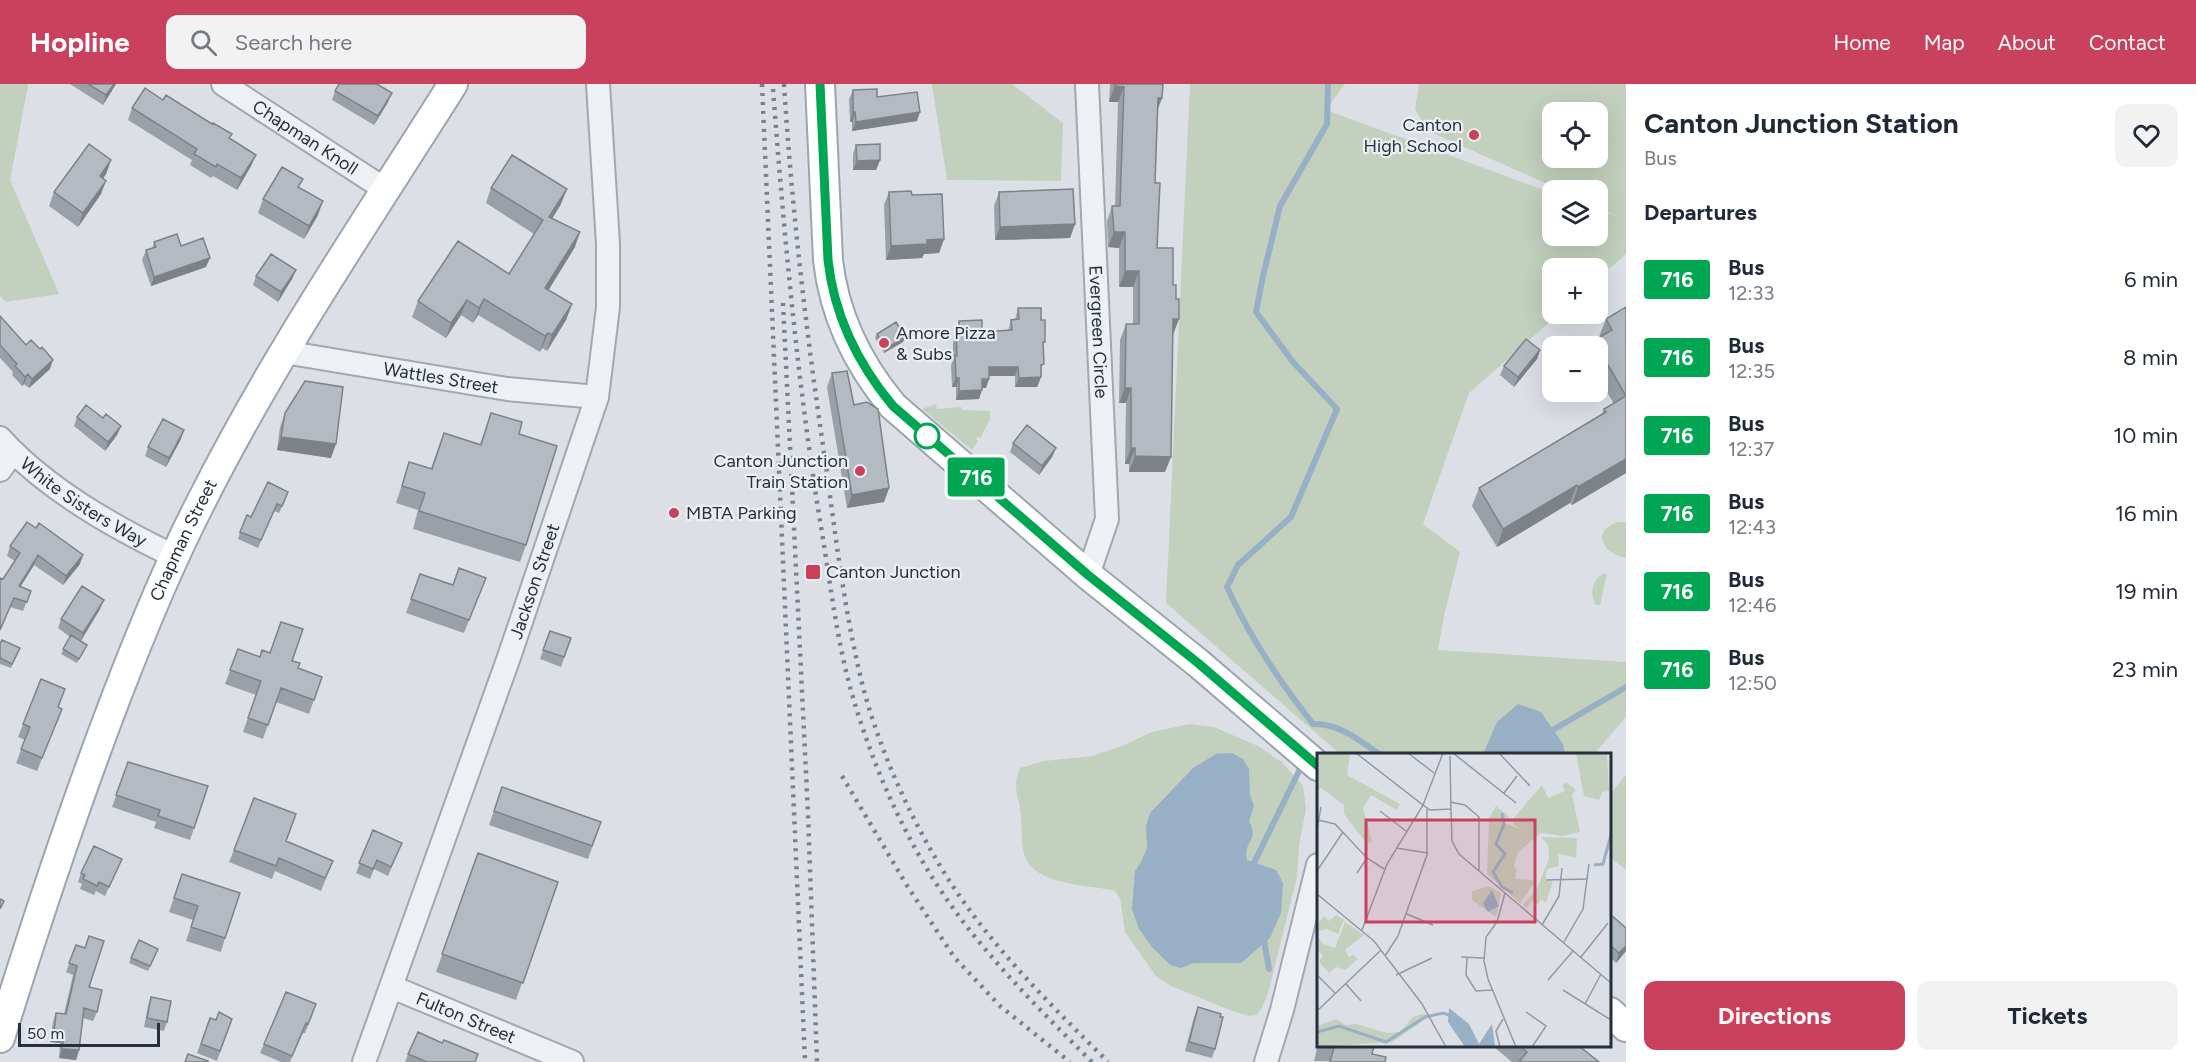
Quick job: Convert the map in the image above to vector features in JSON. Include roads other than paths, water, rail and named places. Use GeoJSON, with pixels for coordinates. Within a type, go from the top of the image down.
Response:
{"type":"FeatureCollection","features":[{"type":"Feature","properties":{"kind":"main road","name":"Chapman Street"},"geometry":{"type":"LineString","coordinates":[[0,1038],[81,792],[139,638],[174,556],[231,445],[285,352],[453,84]]}},
{"type":"Feature","properties":{"kind":"main road"},"geometry":{"type":"LineString","coordinates":[[820,84],[831,287],[850,340],[871,377],[893,406],[1088,575],[1198,663],[1317,765]]}},
{"type":"Feature","properties":{"kind":"main road"},"geometry":{"type":"LineString","coordinates":[[1611,1013],[1626,1027]]}},
{"type":"Feature","properties":{"kind":"street","name":"Chapman Knoll"},"geometry":{"type":"LineString","coordinates":[[223,84],[386,190]]}},
{"type":"Feature","properties":{"kind":"street","name":"Jackson Street"},"geometry":{"type":"LineString","coordinates":[[364,1062],[519,627],[597,397],[608,308],[608,244],[598,84]]}},
{"type":"Feature","properties":{"kind":"street","name":"Evergreen Circle"},"geometry":{"type":"LineString","coordinates":[[1087,84],[1107,519],[1088,575]]}},
{"type":"Feature","properties":{"kind":"street","name":"Wattles Street"},"geometry":{"type":"LineString","coordinates":[[285,352],[507,389],[597,397]]}},
{"type":"Feature","properties":{"kind":"street","name":"White Sisters Way"},"geometry":{"type":"LineString","coordinates":[[4,454],[134,536],[174,556]]}},
{"type":"Feature","properties":{"kind":"street"},"geometry":{"type":"LineString","coordinates":[[1266,1062],[1282,1010],[1317,869]]}},
{"type":"Feature","properties":{"kind":"street","name":"Fulton Street"},"geometry":{"type":"LineString","coordinates":[[392,987],[572,1062]]}},
{"type":"Feature","properties":{"kind":"water"},"geometry":{"type":"Polygon","coordinates":[[[1518,704],[1541,712],[1563,744],[1565,753],[1483,753],[1497,722],[1518,704]]]}},
{"type":"Feature","properties":{"kind":"water"},"geometry":{"type":"Polygon","coordinates":[[[1232,753],[1243,759],[1249,769],[1250,795],[1254,806],[1249,821],[1253,833],[1247,848],[1247,860],[1276,870],[1283,883],[1281,913],[1270,938],[1241,963],[1194,963],[1181,968],[1170,965],[1152,947],[1139,929],[1132,909],[1135,871],[1147,848],[1146,826],[1150,813],[1193,768],[1216,754],[1232,753]]]}},
{"type":"Feature","properties":{"kind":"waterway"},"geometry":{"type":"LineString","coordinates":[[1328,84],[1327,124],[1280,206],[1256,312],[1293,362],[1337,409],[1291,517],[1238,565],[1227,587],[1266,658],[1313,724],[1340,729],[1378,753]]}},
{"type":"Feature","properties":{"kind":"waterway"},"geometry":{"type":"LineString","coordinates":[[1546,734],[1626,687]]}},
{"type":"Feature","properties":{"kind":"waterway"},"geometry":{"type":"LineString","coordinates":[[1251,869],[1299,771]]}},
{"type":"Feature","properties":{"kind":"waterway"},"geometry":{"type":"LineString","coordinates":[[1263,935],[1269,969]]}},
{"type":"Feature","properties":{"kind":"railway"},"geometry":{"type":"LineString","coordinates":[[762,84],[805,1062]]}},
{"type":"Feature","properties":{"kind":"railway"},"geometry":{"type":"LineString","coordinates":[[784,84],[801,275],[837,549],[857,660],[877,732],[914,818],[954,888],[1015,966],[1108,1062]]}},
{"type":"Feature","properties":{"kind":"railway"},"geometry":{"type":"LineString","coordinates":[[773,89],[804,414],[837,630],[846,673],[859,716],[892,802],[924,864],[942,892],[1002,968],[1092,1062]]}},
{"type":"Feature","properties":{"kind":"railway"},"geometry":{"type":"LineString","coordinates":[[783,303],[808,814],[817,1062]]}},
{"type":"Feature","properties":{"kind":"railway"},"geometry":{"type":"LineString","coordinates":[[842,776],[906,884],[954,957],[1000,1006],[1070,1062]]}},
{"type":"Feature","properties":{"kind":"place","name":"Canton High School"},"geometry":{"type":"Point","coordinates":[1474,135]}},
{"type":"Feature","properties":{"kind":"place","name":"Amore Pizza & Subs"},"geometry":{"type":"Point","coordinates":[884,343]}},
{"type":"Feature","properties":{"kind":"place","name":"Canton Junction Train Station"},"geometry":{"type":"Point","coordinates":[860,471]}},
{"type":"Feature","properties":{"kind":"place","name":"MBTA Parking"},"geometry":{"type":"Point","coordinates":[674,513]}},
{"type":"Feature","properties":{"kind":"place","name":"Canton Junction"},"geometry":{"type":"Point","coordinates":[813,572]}}]}
